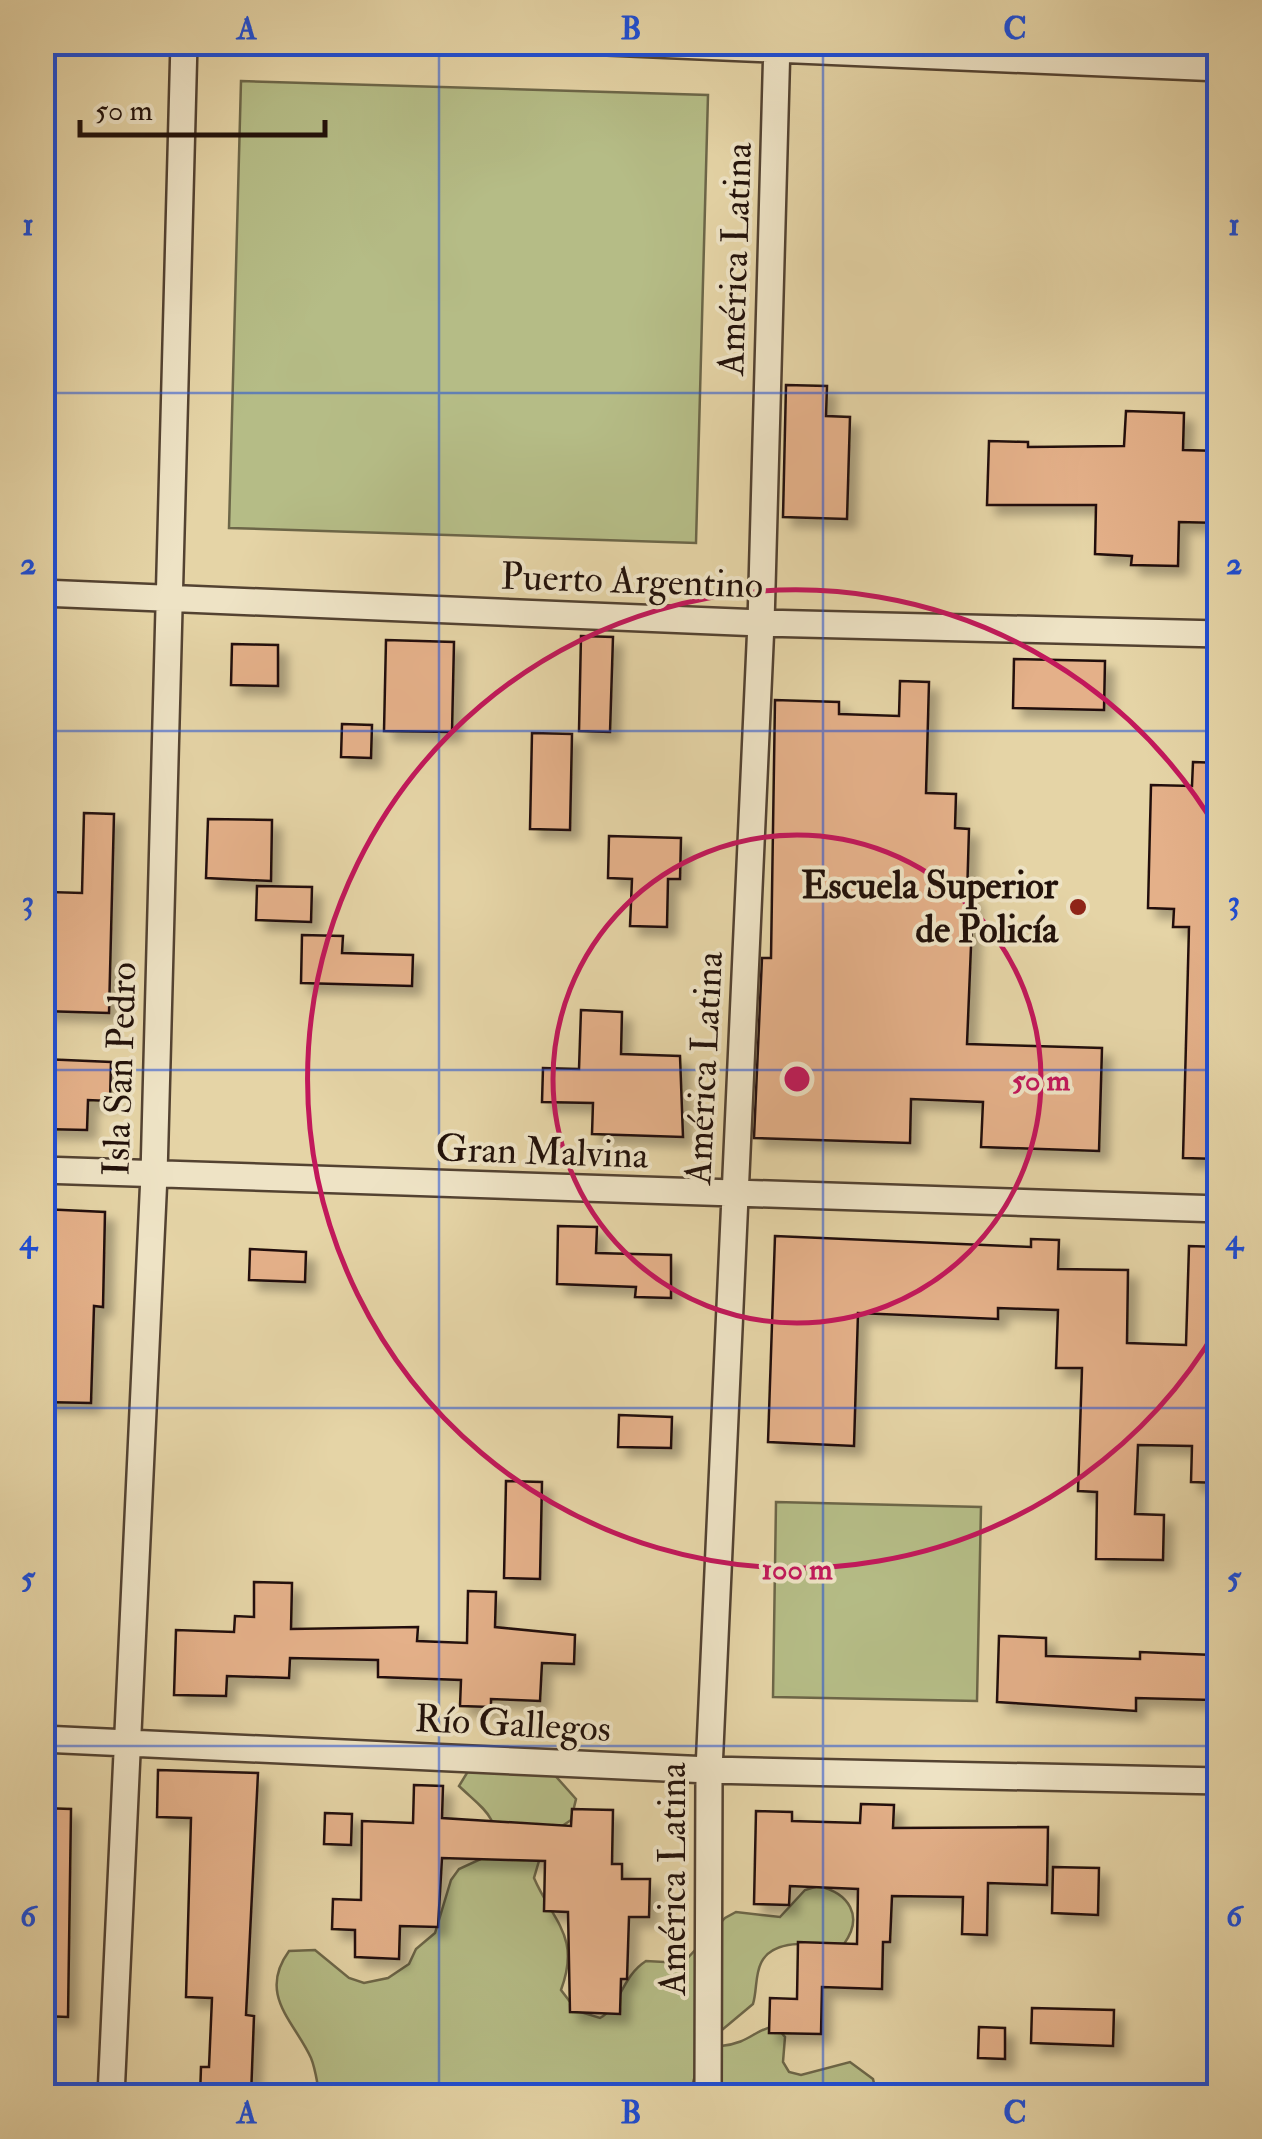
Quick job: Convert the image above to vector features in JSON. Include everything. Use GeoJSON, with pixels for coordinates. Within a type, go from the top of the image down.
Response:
{"type":"FeatureCollection","features":[{"type":"Feature","properties":{"kind":"street","name":"Isla San Pedro"},"geometry":{"type":"LineString","coordinates":[[111,2096],[154,1174],[184,42]]}},
{"type":"Feature","properties":{"kind":"street"},"geometry":{"type":"LineString","coordinates":[[607,42],[777,46],[1220,68]]}},
{"type":"Feature","properties":{"kind":"street","name":"América Latina"},"geometry":{"type":"LineString","coordinates":[[708,2096],[709,1770],[760,623],[777,46]]}},
{"type":"Feature","properties":{"kind":"street","name":"Puerto Argentino"},"geometry":{"type":"LineString","coordinates":[[42,593],[760,623],[1220,634]]}},
{"type":"Feature","properties":{"kind":"street","name":"Gran Malvina"},"geometry":{"type":"LineString","coordinates":[[42,1170],[1220,1210]]}},
{"type":"Feature","properties":{"kind":"street","name":"Río Gallegos"},"geometry":{"type":"LineString","coordinates":[[42,1739],[709,1770],[1220,1781]]}},
{"type":"Feature","properties":{"kind":"green space"},"geometry":{"type":"Polygon","coordinates":[[[241,81],[708,95],[696,543],[229,528],[241,81]]]}},
{"type":"Feature","properties":{"kind":"green space"},"geometry":{"type":"Polygon","coordinates":[[[776,1502],[981,1507],[977,1701],[773,1697],[776,1502]]]}},
{"type":"Feature","properties":{"kind":"green space"},"geometry":{"type":"Polygon","coordinates":[[[470,1768],[551,1771],[576,1799],[571,1820],[546,1837],[534,1878],[566,1942],[568,1956],[561,1990],[577,2011],[600,2018],[646,1961],[683,1963],[725,1918],[736,1912],[780,1917],[805,1890],[818,1886],[838,1894],[850,1907],[850,1934],[844,1944],[786,1945],[767,1954],[759,1968],[753,2004],[704,2045],[689,2096],[320,2096],[311,2058],[278,1995],[280,1967],[289,1951],[315,1950],[349,1978],[364,1983],[388,1978],[409,1964],[416,1949],[435,1933],[451,1880],[459,1869],[494,1853],[492,1822],[459,1786],[470,1768]]]}},
{"type":"Feature","properties":{"kind":"green space"},"geometry":{"type":"Polygon","coordinates":[[[776,2026],[785,2037],[783,2062],[789,2072],[801,2075],[850,2062],[873,2079],[877,2096],[707,2096],[704,2065],[721,2046],[776,2026]]]}},
{"type":"Feature","properties":{"kind":"building"},"geometry":{"type":"Polygon","coordinates":[[[786,385],[827,386],[826,416],[850,417],[847,519],[783,517],[786,385]]]}},
{"type":"Feature","properties":{"kind":"building"},"geometry":{"type":"Polygon","coordinates":[[[1126,411],[1184,413],[1183,450],[1220,451],[1220,523],[1179,522],[1178,566],[1131,565],[1132,556],[1095,554],[1096,505],[987,505],[989,441],[1028,442],[1028,447],[1124,446],[1126,411]]]}},
{"type":"Feature","properties":{"kind":"building"},"geometry":{"type":"Polygon","coordinates":[[[581,636],[613,637],[610,732],[579,731],[581,636]]]}},
{"type":"Feature","properties":{"kind":"building"},"geometry":{"type":"Polygon","coordinates":[[[386,640],[454,642],[452,732],[384,731],[386,640]]]}},
{"type":"Feature","properties":{"kind":"building"},"geometry":{"type":"Polygon","coordinates":[[[232,644],[278,645],[278,686],[231,685],[232,644]]]}},
{"type":"Feature","properties":{"kind":"building"},"geometry":{"type":"Polygon","coordinates":[[[1014,659],[1105,661],[1104,710],[1013,708],[1014,659]]]}},
{"type":"Feature","properties":{"kind":"building"},"geometry":{"type":"Polygon","coordinates":[[[900,681],[929,682],[926,793],[956,794],[955,828],[969,829],[967,897],[973,897],[967,1044],[1102,1048],[1099,1151],[981,1147],[983,1102],[911,1099],[910,1143],[754,1138],[762,958],[771,958],[775,700],[839,702],[839,714],[899,716],[900,681]]]}},
{"type":"Feature","properties":{"kind":"building"},"geometry":{"type":"Polygon","coordinates":[[[342,724],[372,725],[371,758],[341,757],[342,724]]]}},
{"type":"Feature","properties":{"kind":"building"},"geometry":{"type":"Polygon","coordinates":[[[532,733],[572,734],[570,830],[530,829],[532,733]]]}},
{"type":"Feature","properties":{"kind":"building"},"geometry":{"type":"Polygon","coordinates":[[[1193,762],[1220,763],[1220,1159],[1183,1158],[1189,927],[1173,927],[1174,909],[1148,908],[1151,785],[1192,786],[1193,762]]]}},
{"type":"Feature","properties":{"kind":"building"},"geometry":{"type":"Polygon","coordinates":[[[84,813],[114,814],[109,1013],[42,1011],[49,892],[82,893],[84,813]]]}},
{"type":"Feature","properties":{"kind":"building"},"geometry":{"type":"Polygon","coordinates":[[[208,819],[272,820],[271,881],[206,878],[208,819]]]}},
{"type":"Feature","properties":{"kind":"building"},"geometry":{"type":"Polygon","coordinates":[[[609,836],[681,838],[680,879],[668,879],[667,927],[630,926],[632,879],[608,878],[609,836]]]}},
{"type":"Feature","properties":{"kind":"building"},"geometry":{"type":"Polygon","coordinates":[[[257,886],[312,887],[311,922],[256,920],[257,886]]]}},
{"type":"Feature","properties":{"kind":"building"},"geometry":{"type":"Polygon","coordinates":[[[302,935],[343,936],[342,953],[413,955],[412,986],[301,983],[302,935]]]}},
{"type":"Feature","properties":{"kind":"building"},"geometry":{"type":"Polygon","coordinates":[[[581,1010],[622,1012],[621,1054],[680,1056],[683,1137],[592,1134],[593,1103],[542,1102],[543,1068],[579,1069],[581,1010]]]}},
{"type":"Feature","properties":{"kind":"building"},"geometry":{"type":"Polygon","coordinates":[[[42,1059],[111,1062],[110,1101],[88,1100],[87,1130],[42,1129],[42,1059]]]}},
{"type":"Feature","properties":{"kind":"building"},"geometry":{"type":"Polygon","coordinates":[[[42,1209],[105,1212],[103,1307],[94,1306],[91,1403],[42,1402],[42,1209]]]}},
{"type":"Feature","properties":{"kind":"building"},"geometry":{"type":"Polygon","coordinates":[[[558,1226],[597,1227],[596,1253],[671,1255],[671,1298],[635,1297],[636,1287],[557,1284],[558,1226]]]}},
{"type":"Feature","properties":{"kind":"building"},"geometry":{"type":"Polygon","coordinates":[[[775,1236],[1031,1247],[1031,1239],[1059,1240],[1058,1269],[1128,1270],[1127,1343],[1186,1345],[1189,1246],[1220,1247],[1220,1483],[1191,1482],[1192,1446],[1138,1445],[1135,1514],[1164,1515],[1163,1560],[1096,1559],[1097,1492],[1078,1491],[1082,1368],[1056,1368],[1058,1310],[998,1308],[998,1319],[858,1313],[854,1446],[768,1442],[775,1236]]]}},
{"type":"Feature","properties":{"kind":"building"},"geometry":{"type":"Polygon","coordinates":[[[250,1249],[306,1252],[305,1282],[249,1280],[250,1249]]]}},
{"type":"Feature","properties":{"kind":"building"},"geometry":{"type":"Polygon","coordinates":[[[619,1415],[672,1417],[671,1448],[618,1447],[619,1415]]]}},
{"type":"Feature","properties":{"kind":"building"},"geometry":{"type":"Polygon","coordinates":[[[506,1481],[542,1482],[540,1579],[504,1578],[506,1481]]]}},
{"type":"Feature","properties":{"kind":"building"},"geometry":{"type":"Polygon","coordinates":[[[254,1582],[292,1583],[291,1629],[418,1627],[417,1641],[467,1643],[468,1591],[496,1592],[495,1627],[575,1635],[574,1664],[542,1663],[540,1701],[491,1699],[491,1707],[460,1706],[461,1680],[378,1677],[378,1660],[290,1658],[289,1678],[227,1676],[226,1696],[174,1695],[176,1630],[234,1632],[235,1616],[254,1617],[254,1582]]]}},
{"type":"Feature","properties":{"kind":"building"},"geometry":{"type":"Polygon","coordinates":[[[999,1636],[1046,1638],[1046,1656],[1140,1659],[1140,1652],[1213,1655],[1212,1700],[1136,1698],[1136,1711],[997,1702],[999,1636]]]}},
{"type":"Feature","properties":{"kind":"building"},"geometry":{"type":"Polygon","coordinates":[[[158,1770],[258,1773],[246,2015],[254,2016],[251,2096],[200,2096],[201,2067],[209,2067],[212,1998],[186,1997],[191,1818],[157,1817],[158,1770]]]}},
{"type":"Feature","properties":{"kind":"building"},"geometry":{"type":"Polygon","coordinates":[[[414,1785],[443,1786],[442,1818],[571,1826],[572,1809],[613,1810],[612,1864],[622,1864],[622,1879],[650,1879],[649,1917],[629,1917],[627,1979],[621,1979],[620,2014],[570,2012],[568,1912],[544,1911],[545,1861],[442,1858],[438,1927],[400,1926],[399,1959],[355,1957],[355,1930],[332,1929],[333,1899],[361,1900],[362,1821],[413,1823],[414,1785]]]}},
{"type":"Feature","properties":{"kind":"building"},"geometry":{"type":"Polygon","coordinates":[[[861,1804],[894,1805],[893,1828],[1048,1827],[1047,1885],[988,1883],[987,1935],[962,1934],[963,1897],[892,1896],[890,1942],[883,1942],[882,1989],[822,1987],[821,2034],[769,2033],[770,1998],[797,1999],[798,1942],[857,1944],[858,1889],[790,1886],[789,1905],[754,1904],[756,1811],[792,1812],[792,1821],[860,1823],[861,1804]]]}},
{"type":"Feature","properties":{"kind":"building"},"geometry":{"type":"Polygon","coordinates":[[[42,1808],[71,1809],[68,2017],[42,2016],[42,1808]]]}},
{"type":"Feature","properties":{"kind":"building"},"geometry":{"type":"Polygon","coordinates":[[[325,1813],[352,1814],[351,1845],[324,1844],[325,1813]]]}},
{"type":"Feature","properties":{"kind":"building"},"geometry":{"type":"Polygon","coordinates":[[[1053,1867],[1099,1868],[1098,1915],[1052,1913],[1053,1867]]]}},
{"type":"Feature","properties":{"kind":"building"},"geometry":{"type":"Polygon","coordinates":[[[1032,2008],[1114,2010],[1113,2046],[1031,2043],[1032,2008]]]}},
{"type":"Feature","properties":{"kind":"building"},"geometry":{"type":"Polygon","coordinates":[[[979,2027],[1005,2028],[1005,2059],[978,2058],[979,2027]]]}},
{"type":"Feature","properties":{"kind":"place","name":"Escuela Superior de Policía"},"geometry":{"type":"Point","coordinates":[1078,907]}}]}
